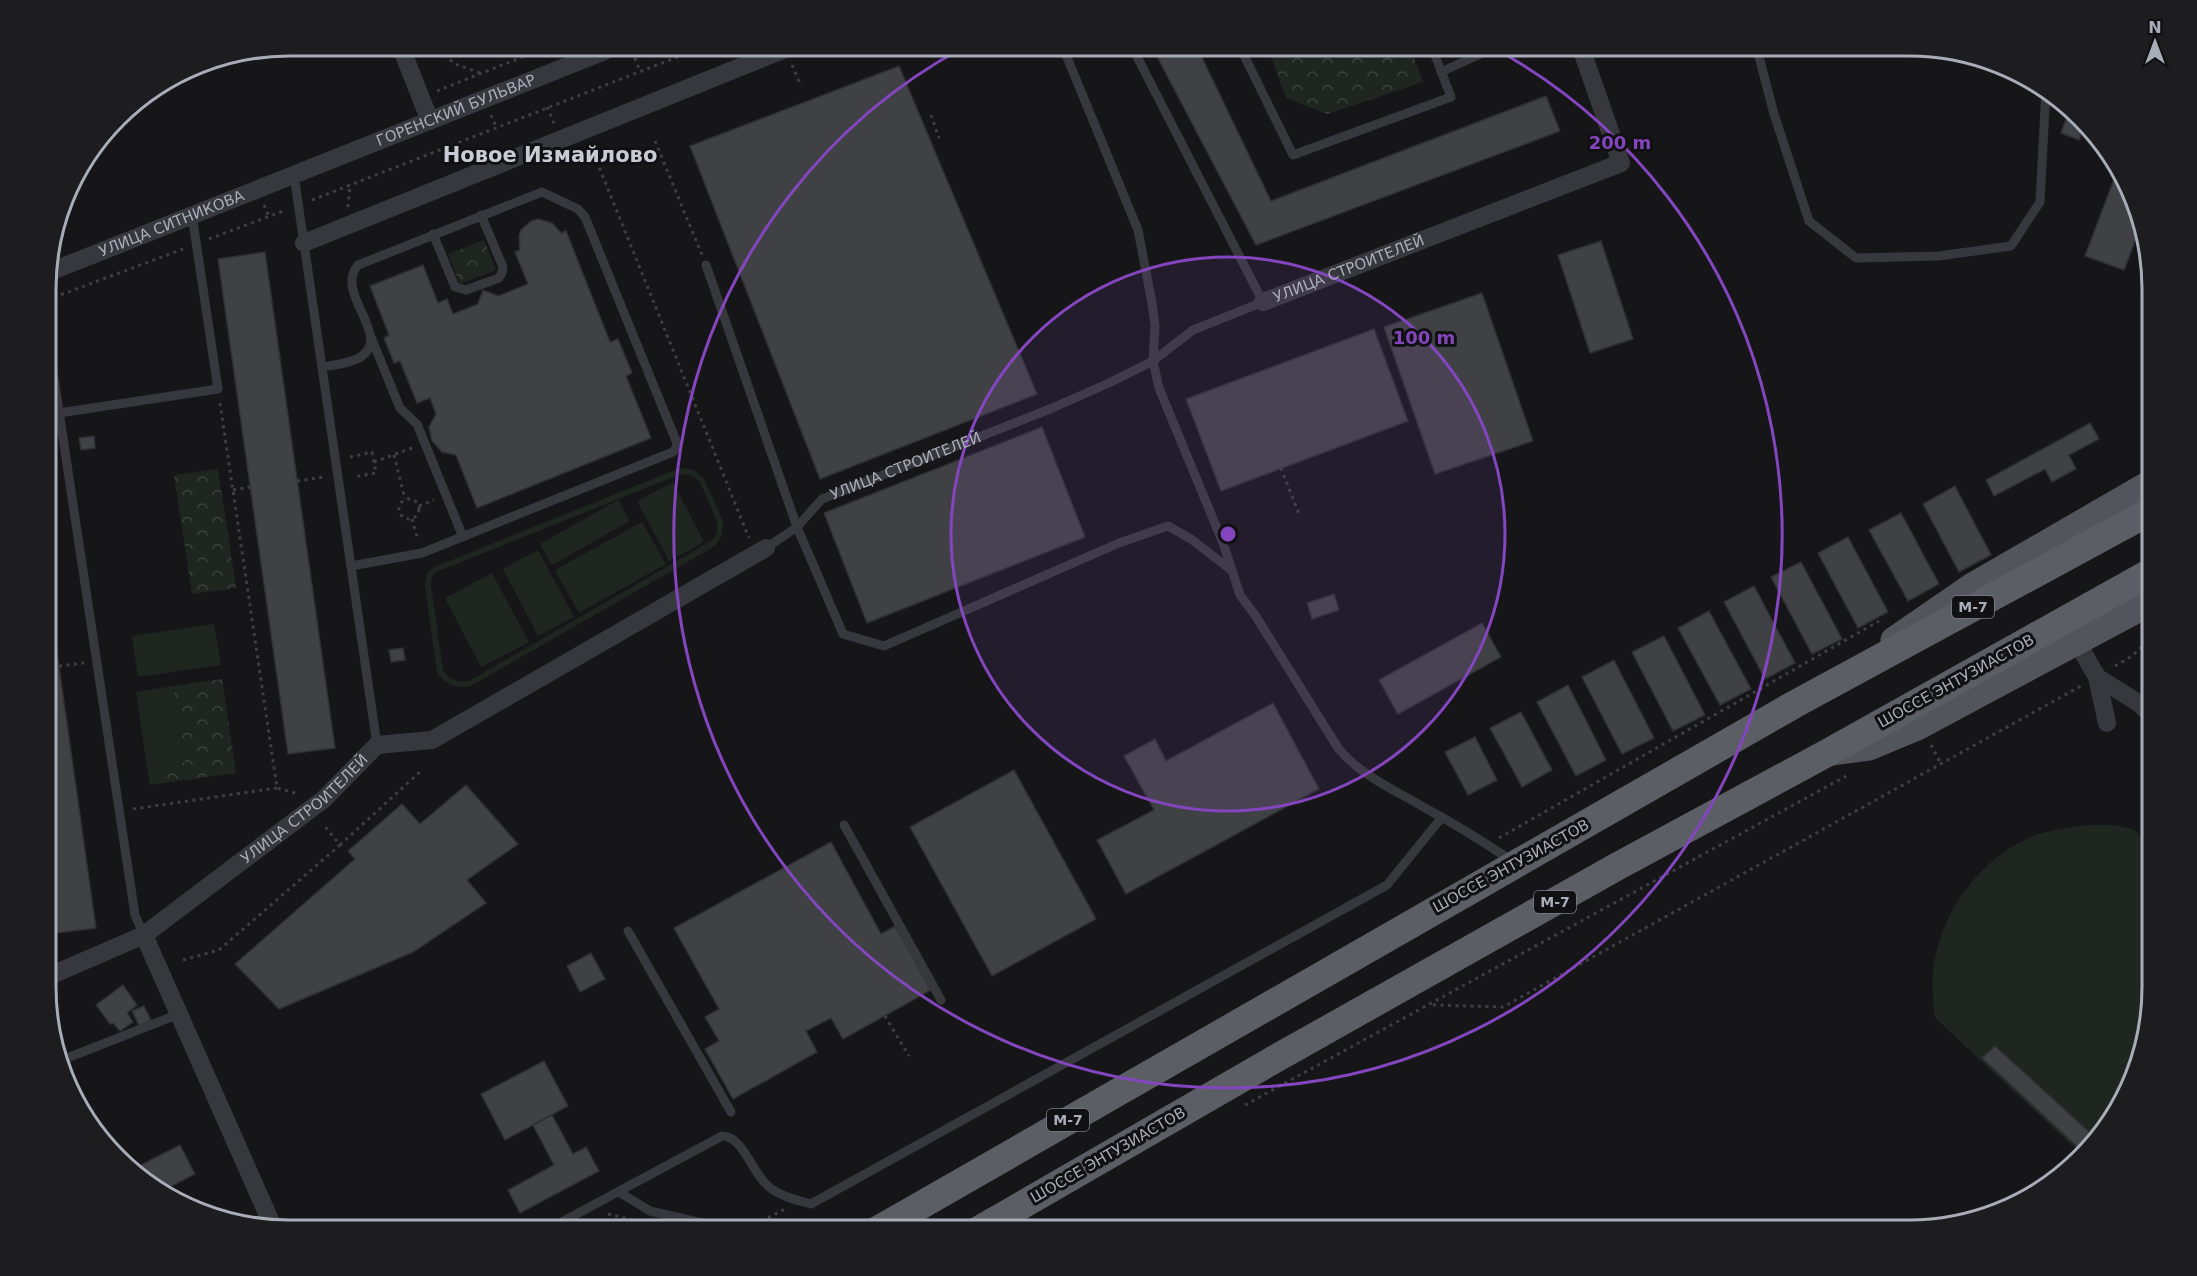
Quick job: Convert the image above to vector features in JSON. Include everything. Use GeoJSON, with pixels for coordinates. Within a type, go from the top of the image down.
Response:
{"type":"FeatureCollection","features":[{"type":"Feature","properties":{"kind":"highway","name":"ШОССЕ ЭНТУЗИАСТОВ"},"geometry":{"type":"LineString","coordinates":[[895,1220],[1795,704],[2142,516]]}},
{"type":"Feature","properties":{"kind":"highway","name":"ШОССЕ ЭНТУЗИАСТОВ"},"geometry":{"type":"LineString","coordinates":[[996,1220],[1618,866],[1829,752],[2142,577]]}},
{"type":"Feature","properties":{"kind":"main road"},"geometry":{"type":"LineString","coordinates":[[1795,704],[1971,587],[2142,488]]}},
{"type":"Feature","properties":{"kind":"main road"},"geometry":{"type":"LineString","coordinates":[[1829,752],[1869,747],[1917,727],[2142,607]]}},
{"type":"Feature","properties":{"kind":"street"},"geometry":{"type":"LineString","coordinates":[[404,56],[430,121]]}},
{"type":"Feature","properties":{"kind":"street","name":"ГОРЕНСКИЙ БУЛЬВАР"},"geometry":{"type":"LineString","coordinates":[[294,175],[592,56]]}},
{"type":"Feature","properties":{"kind":"street"},"geometry":{"type":"LineString","coordinates":[[304,243],[788,56]]}},
{"type":"Feature","properties":{"kind":"street","name":"УЛИЦА СТРОИТЕЛЕЙ"},"geometry":{"type":"LineString","coordinates":[[1263,302],[1621,163],[1584,56]]}},
{"type":"Feature","properties":{"kind":"street","name":"УЛИЦА СИТНИКОВА"},"geometry":{"type":"LineString","coordinates":[[56,269],[294,175]]}},
{"type":"Feature","properties":{"kind":"street","name":"УЛИЦА СТРОИТЕЛЕЙ"},"geometry":{"type":"LineString","coordinates":[[56,972],[144,935],[324,799],[377,745],[432,740],[766,548]]}},
{"type":"Feature","properties":{"kind":"street"},"geometry":{"type":"LineString","coordinates":[[2076,642],[2097,677],[2107,723]]}},
{"type":"Feature","properties":{"kind":"street"},"geometry":{"type":"LineString","coordinates":[[2097,677],[2142,706]]}},
{"type":"Feature","properties":{"kind":"street"},"geometry":{"type":"LineString","coordinates":[[144,935],[269,1220]]}},
{"type":"Feature","properties":{"kind":"lane"},"geometry":{"type":"LineString","coordinates":[[1067,56],[1138,230],[1152,303],[1155,326],[1153,361],[1159,388],[1223,543],[1240,595],[1255,615],[1338,748],[1349,761],[1369,776],[1488,844],[1515,863]]}},
{"type":"Feature","properties":{"kind":"lane"},"geometry":{"type":"LineString","coordinates":[[1137,56],[1263,302]]}},
{"type":"Feature","properties":{"kind":"lane"},"geometry":{"type":"LineString","coordinates":[[1244,56],[1293,155],[1451,97],[1435,56]]}},
{"type":"Feature","properties":{"kind":"lane"},"geometry":{"type":"LineString","coordinates":[[1442,72],[1476,56]]}},
{"type":"Feature","properties":{"kind":"lane"},"geometry":{"type":"LineString","coordinates":[[1759,56],[1774,114],[1809,221],[1856,258],[1939,256],[2011,246],[2040,202],[2045,101]]}},
{"type":"Feature","properties":{"kind":"lane"},"geometry":{"type":"LineString","coordinates":[[294,175],[377,745]]}},
{"type":"Feature","properties":{"kind":"lane"},"geometry":{"type":"LineString","coordinates":[[351,566],[422,553],[462,537],[673,452],[676,448],[677,443],[582,212],[542,192],[481,214],[358,265],[352,278],[353,292],[400,408],[414,419],[462,537]]}},
{"type":"Feature","properties":{"kind":"lane"},"geometry":{"type":"LineString","coordinates":[[433,234],[455,287],[466,290],[498,278],[502,273],[502,267],[481,214]]}},
{"type":"Feature","properties":{"kind":"lane"},"geometry":{"type":"LineString","coordinates":[[59,413],[218,389],[192,215]]}},
{"type":"Feature","properties":{"kind":"lane"},"geometry":{"type":"LineString","coordinates":[[706,265],[797,527],[843,634],[884,646],[1119,543],[1168,526],[1191,539],[1232,571]]}},
{"type":"Feature","properties":{"kind":"lane","name":"УЛИЦА СТРОИТЕЛЕЙ"},"geometry":{"type":"LineString","coordinates":[[766,548],[797,527],[822,499],[1063,404],[1153,361],[1193,330],[1263,302]]}},
{"type":"Feature","properties":{"kind":"lane"},"geometry":{"type":"LineString","coordinates":[[322,367],[359,358],[368,350],[371,337]]}},
{"type":"Feature","properties":{"kind":"lane"},"geometry":{"type":"LineString","coordinates":[[56,393],[135,915],[144,935]]}},
{"type":"Feature","properties":{"kind":"lane"},"geometry":{"type":"LineString","coordinates":[[565,1220],[717,1138],[728,1136],[738,1143],[768,1187],[811,1204],[1387,885],[1442,817]]}},
{"type":"Feature","properties":{"kind":"lane"},"geometry":{"type":"LineString","coordinates":[[844,825],[941,1000]]}},
{"type":"Feature","properties":{"kind":"lane"},"geometry":{"type":"LineString","coordinates":[[628,931],[731,1112]]}},
{"type":"Feature","properties":{"kind":"lane"},"geometry":{"type":"LineString","coordinates":[[67,1059],[179,1014]]}},
{"type":"Feature","properties":{"kind":"lane"},"geometry":{"type":"LineString","coordinates":[[619,1192],[650,1211],[697,1220]]}},
{"type":"Feature","properties":{"kind":"path"},"geometry":{"type":"LineString","coordinates":[[445,56],[454,64],[482,73]]}},
{"type":"Feature","properties":{"kind":"path"},"geometry":{"type":"LineString","coordinates":[[435,92],[524,56]]}},
{"type":"Feature","properties":{"kind":"path"},"geometry":{"type":"LineString","coordinates":[[634,56],[640,71]]}},
{"type":"Feature","properties":{"kind":"path"},"geometry":{"type":"LineString","coordinates":[[312,200],[679,56]]}},
{"type":"Feature","properties":{"kind":"path"},"geometry":{"type":"LineString","coordinates":[[794,56],[801,86]]}},
{"type":"Feature","properties":{"kind":"path"},"geometry":{"type":"LineString","coordinates":[[547,107],[557,131]]}},
{"type":"Feature","properties":{"kind":"path"},"geometry":{"type":"LineString","coordinates":[[489,110],[496,127]]}},
{"type":"Feature","properties":{"kind":"path"},"geometry":{"type":"LineString","coordinates":[[931,115],[939,138]]}},
{"type":"Feature","properties":{"kind":"path"},"geometry":{"type":"LineString","coordinates":[[655,141],[706,265]]}},
{"type":"Feature","properties":{"kind":"path"},"geometry":{"type":"LineString","coordinates":[[590,144],[750,540],[766,548]]}},
{"type":"Feature","properties":{"kind":"path"},"geometry":{"type":"LineString","coordinates":[[347,214],[350,184]]}},
{"type":"Feature","properties":{"kind":"path"},"geometry":{"type":"LineString","coordinates":[[56,297],[286,210]]}},
{"type":"Feature","properties":{"kind":"path"},"geometry":{"type":"LineString","coordinates":[[218,389],[277,788]]}},
{"type":"Feature","properties":{"kind":"path"},"geometry":{"type":"LineString","coordinates":[[374,462],[424,444]]}},
{"type":"Feature","properties":{"kind":"path"},"geometry":{"type":"LineString","coordinates":[[350,456],[372,452],[376,472],[353,477]]}},
{"type":"Feature","properties":{"kind":"path"},"geometry":{"type":"LineString","coordinates":[[394,455],[405,499]]}},
{"type":"Feature","properties":{"kind":"path"},"geometry":{"type":"LineString","coordinates":[[1281,468],[1299,514]]}},
{"type":"Feature","properties":{"kind":"path"},"geometry":{"type":"LineString","coordinates":[[297,481],[324,477]]}},
{"type":"Feature","properties":{"kind":"path"},"geometry":{"type":"LineString","coordinates":[[233,490],[250,487]]}},
{"type":"Feature","properties":{"kind":"path"},"geometry":{"type":"LineString","coordinates":[[411,498],[419,506],[419,511],[412,519],[407,519],[399,512],[401,502],[405,499],[411,498]]}},
{"type":"Feature","properties":{"kind":"path"},"geometry":{"type":"LineString","coordinates":[[412,519],[422,553]]}},
{"type":"Feature","properties":{"kind":"path"},"geometry":{"type":"LineString","coordinates":[[1488,844],[1889,616]]}},
{"type":"Feature","properties":{"kind":"path"},"geometry":{"type":"LineString","coordinates":[[1852,772],[1430,1005],[1503,1007],[2097,677],[2132,657],[2142,647]]}},
{"type":"Feature","properties":{"kind":"path"},"geometry":{"type":"LineString","coordinates":[[59,666],[96,661]]}},
{"type":"Feature","properties":{"kind":"path"},"geometry":{"type":"LineString","coordinates":[[1930,743],[1941,764]]}},
{"type":"Feature","properties":{"kind":"path"},"geometry":{"type":"LineString","coordinates":[[183,960],[219,950],[422,770]]}},
{"type":"Feature","properties":{"kind":"path"},"geometry":{"type":"LineString","coordinates":[[119,811],[277,788],[299,794]]}},
{"type":"Feature","properties":{"kind":"path"},"geometry":{"type":"LineString","coordinates":[[322,824],[340,845]]}},
{"type":"Feature","properties":{"kind":"path"},"geometry":{"type":"LineString","coordinates":[[885,1016],[909,1056]]}},
{"type":"Feature","properties":{"kind":"path"},"geometry":{"type":"LineString","coordinates":[[764,1220],[801,1201]]}},
{"type":"Feature","properties":{"kind":"path"},"geometry":{"type":"LineString","coordinates":[[606,1213],[634,1220]]}},
{"type":"Feature","properties":{"kind":"green space"},"geometry":{"type":"Polygon","coordinates":[[[1271,56],[1413,56],[1423,82],[1327,114],[1286,98],[1271,56]]]}},
{"type":"Feature","properties":{"kind":"green space"},"geometry":{"type":"Polygon","coordinates":[[[484,240],[496,270],[460,284],[448,254],[484,240]]]}},
{"type":"Feature","properties":{"kind":"green space"},"geometry":{"type":"Polygon","coordinates":[[[680,468],[694,470],[704,479],[723,521],[722,535],[715,546],[471,686],[452,685],[444,681],[437,673],[425,586],[427,574],[432,568],[680,468]],[[681,474],[436,572],[432,576],[431,586],[443,670],[454,680],[469,681],[711,541],[717,533],[717,522],[700,482],[692,476],[681,474]]]}},
{"type":"Feature","properties":{"kind":"green space"},"geometry":{"type":"Polygon","coordinates":[[[218,469],[236,588],[192,594],[174,475],[218,469]]]}},
{"type":"Feature","properties":{"kind":"green space"},"geometry":{"type":"Polygon","coordinates":[[[673,482],[704,542],[669,561],[637,501],[673,482]]]}},
{"type":"Feature","properties":{"kind":"green space"},"geometry":{"type":"Polygon","coordinates":[[[618,500],[630,521],[552,565],[540,544],[618,500]]]}},
{"type":"Feature","properties":{"kind":"green space"},"geometry":{"type":"Polygon","coordinates":[[[642,522],[666,564],[579,613],[555,570],[642,522]]]}},
{"type":"Feature","properties":{"kind":"green space"},"geometry":{"type":"Polygon","coordinates":[[[538,550],[574,617],[538,636],[503,569],[538,550]]]}},
{"type":"Feature","properties":{"kind":"green space"},"geometry":{"type":"Polygon","coordinates":[[[492,573],[529,642],[481,667],[445,598],[492,573]]]}},
{"type":"Feature","properties":{"kind":"green space"},"geometry":{"type":"Polygon","coordinates":[[[214,624],[221,665],[138,677],[132,636],[214,624]]]}},
{"type":"Feature","properties":{"kind":"green space"},"geometry":{"type":"Polygon","coordinates":[[[222,679],[236,773],[150,785],[147,768],[185,762],[173,686],[222,679]]]}},
{"type":"Feature","properties":{"kind":"green space"},"geometry":{"type":"Polygon","coordinates":[[[173,686],[185,762],[147,768],[136,692],[173,686]]]}},
{"type":"Feature","properties":{"kind":"green space"},"geometry":{"type":"Polygon","coordinates":[[[2085,825],[2113,825],[2133,829],[2142,838],[2142,987],[2140,1018],[2134,1048],[2124,1077],[2110,1104],[2076,1149],[1935,1018],[1933,997],[1934,963],[1939,943],[1955,905],[1967,888],[1996,858],[2031,837],[2085,825]]]}},
{"type":"Feature","properties":{"kind":"building"},"geometry":{"type":"Polygon","coordinates":[[[1157,56],[1201,56],[1271,201],[1546,96],[1560,131],[1256,245],[1157,56]]]}},
{"type":"Feature","properties":{"kind":"building"},"geometry":{"type":"Polygon","coordinates":[[[899,66],[1037,394],[820,479],[690,146],[899,66]]]}},
{"type":"Feature","properties":{"kind":"building"},"geometry":{"type":"Polygon","coordinates":[[[2067,118],[2082,132],[2079,140],[2061,133],[2067,118]]]}},
{"type":"Feature","properties":{"kind":"building"},"geometry":{"type":"Polygon","coordinates":[[[2114,179],[2124,199],[2136,239],[2124,270],[2085,256],[2114,179]]]}},
{"type":"Feature","properties":{"kind":"building"},"geometry":{"type":"Polygon","coordinates":[[[538,219],[552,223],[561,233],[566,231],[610,342],[618,339],[632,373],[626,376],[651,438],[477,508],[456,455],[442,452],[432,441],[429,427],[436,414],[430,398],[417,403],[400,361],[394,363],[384,338],[389,335],[370,286],[423,265],[438,303],[447,299],[453,314],[478,304],[483,290],[498,296],[528,284],[515,252],[520,250],[521,230],[531,221],[538,219]]]}},
{"type":"Feature","properties":{"kind":"building"},"geometry":{"type":"Polygon","coordinates":[[[1601,241],[1633,339],[1590,353],[1558,255],[1601,241]]]}},
{"type":"Feature","properties":{"kind":"building"},"geometry":{"type":"Polygon","coordinates":[[[265,252],[335,748],[288,754],[218,259],[265,252]]]}},
{"type":"Feature","properties":{"kind":"building"},"geometry":{"type":"Polygon","coordinates":[[[1482,293],[1533,441],[1435,474],[1384,327],[1482,293]]]}},
{"type":"Feature","properties":{"kind":"building"},"geometry":{"type":"Polygon","coordinates":[[[1374,329],[1408,421],[1221,491],[1186,399],[1374,329]]]}},
{"type":"Feature","properties":{"kind":"building"},"geometry":{"type":"Polygon","coordinates":[[[2090,423],[2099,439],[2069,455],[2076,469],[2052,482],[2045,469],[1994,496],[1986,480],[2090,423]]]}},
{"type":"Feature","properties":{"kind":"building"},"geometry":{"type":"Polygon","coordinates":[[[1042,427],[1085,537],[867,623],[824,513],[1042,427]]]}},
{"type":"Feature","properties":{"kind":"building"},"geometry":{"type":"Polygon","coordinates":[[[94,436],[95,448],[81,450],[79,438],[94,436]]]}},
{"type":"Feature","properties":{"kind":"building"},"geometry":{"type":"Polygon","coordinates":[[[1955,486],[1991,555],[1959,572],[1923,504],[1955,486]]]}},
{"type":"Feature","properties":{"kind":"building"},"geometry":{"type":"Polygon","coordinates":[[[1901,513],[1939,584],[1908,601],[1869,530],[1901,513]]]}},
{"type":"Feature","properties":{"kind":"building"},"geometry":{"type":"Polygon","coordinates":[[[1848,537],[1888,612],[1858,628],[1818,553],[1848,537]]]}},
{"type":"Feature","properties":{"kind":"building"},"geometry":{"type":"Polygon","coordinates":[[[1801,562],[1842,639],[1812,654],[1771,577],[1801,562]]]}},
{"type":"Feature","properties":{"kind":"building"},"geometry":{"type":"Polygon","coordinates":[[[1754,586],[1795,663],[1765,679],[1724,602],[1754,586]]]}},
{"type":"Feature","properties":{"kind":"building"},"geometry":{"type":"Polygon","coordinates":[[[1334,594],[1339,610],[1312,619],[1307,603],[1334,594]]]}},
{"type":"Feature","properties":{"kind":"building"},"geometry":{"type":"Polygon","coordinates":[[[1709,611],[1751,689],[1720,705],[1678,628],[1709,611]]]}},
{"type":"Feature","properties":{"kind":"building"},"geometry":{"type":"Polygon","coordinates":[[[1482,623],[1501,657],[1398,714],[1379,680],[1482,623]]]}},
{"type":"Feature","properties":{"kind":"building"},"geometry":{"type":"Polygon","coordinates":[[[1664,636],[1705,715],[1673,731],[1632,652],[1664,636]]]}},
{"type":"Feature","properties":{"kind":"building"},"geometry":{"type":"Polygon","coordinates":[[[56,646],[96,928],[56,933],[56,646]]]}},
{"type":"Feature","properties":{"kind":"building"},"geometry":{"type":"Polygon","coordinates":[[[403,648],[405,660],[391,662],[389,650],[403,648]]]}},
{"type":"Feature","properties":{"kind":"building"},"geometry":{"type":"Polygon","coordinates":[[[1614,660],[1654,738],[1622,754],[1582,677],[1614,660]]]}},
{"type":"Feature","properties":{"kind":"building"},"geometry":{"type":"Polygon","coordinates":[[[1568,685],[1606,760],[1576,776],[1537,702],[1568,685]]]}},
{"type":"Feature","properties":{"kind":"building"},"geometry":{"type":"Polygon","coordinates":[[[1273,703],[1319,789],[1126,894],[1097,840],[1154,810],[1124,756],[1155,739],[1166,761],[1273,703]]]}},
{"type":"Feature","properties":{"kind":"building"},"geometry":{"type":"Polygon","coordinates":[[[1521,712],[1552,770],[1522,787],[1490,728],[1521,712]]]}},
{"type":"Feature","properties":{"kind":"building"},"geometry":{"type":"Polygon","coordinates":[[[1475,737],[1497,780],[1468,795],[1445,752],[1475,737]]]}},
{"type":"Feature","properties":{"kind":"building"},"geometry":{"type":"Polygon","coordinates":[[[1014,770],[1096,919],[992,976],[910,827],[1014,770]]]}},
{"type":"Feature","properties":{"kind":"building"},"geometry":{"type":"Polygon","coordinates":[[[466,785],[518,844],[467,880],[486,903],[413,952],[279,1009],[235,964],[355,859],[348,851],[402,804],[420,824],[466,785]]]}},
{"type":"Feature","properties":{"kind":"building"},"geometry":{"type":"Polygon","coordinates":[[[831,842],[881,934],[895,926],[931,990],[843,1039],[831,1018],[806,1031],[817,1052],[733,1099],[705,1049],[719,1041],[705,1017],[719,1009],[674,928],[831,842]]]}},
{"type":"Feature","properties":{"kind":"building"},"geometry":{"type":"Polygon","coordinates":[[[591,953],[605,979],[580,992],[567,966],[591,953]]]}},
{"type":"Feature","properties":{"kind":"building"},"geometry":{"type":"Polygon","coordinates":[[[123,985],[137,1005],[127,1013],[133,1022],[120,1031],[113,1023],[110,1024],[96,1005],[123,985]]]}},
{"type":"Feature","properties":{"kind":"building"},"geometry":{"type":"Polygon","coordinates":[[[144,1006],[151,1020],[139,1026],[132,1011],[144,1006]]]}},
{"type":"Feature","properties":{"kind":"building"},"geometry":{"type":"Polygon","coordinates":[[[1995,1046],[2090,1133],[2084,1141],[2078,1147],[1982,1058],[1995,1046]]]}},
{"type":"Feature","properties":{"kind":"building"},"geometry":{"type":"Polygon","coordinates":[[[544,1061],[568,1106],[505,1140],[481,1094],[544,1061]]]}},
{"type":"Feature","properties":{"kind":"building"},"geometry":{"type":"Polygon","coordinates":[[[552,1115],[573,1154],[586,1147],[599,1171],[520,1213],[508,1190],[554,1165],[533,1125],[552,1115]]]}},
{"type":"Feature","properties":{"kind":"building"},"geometry":{"type":"Polygon","coordinates":[[[180,1145],[195,1174],[169,1187],[139,1166],[180,1145]]]}},
{"type":"Feature","properties":{"kind":"district","name":"Новое Измайлово"},"geometry":{"type":"Point","coordinates":[550,155]}}]}
